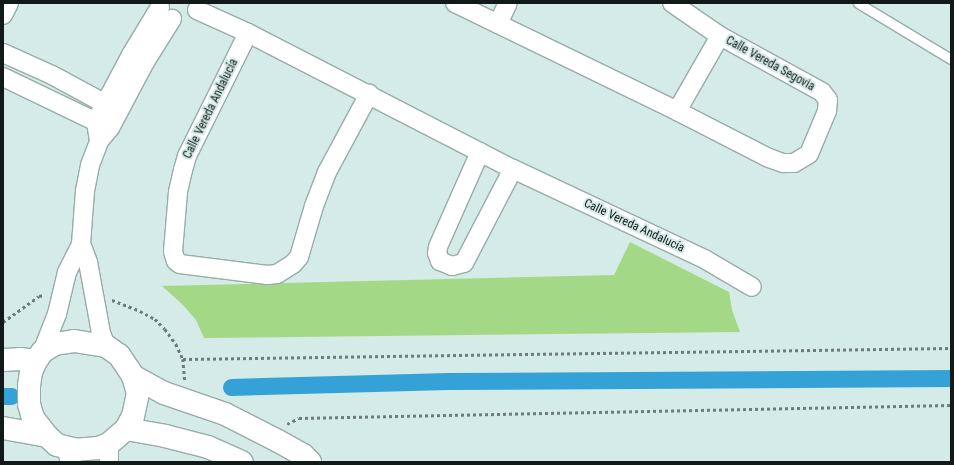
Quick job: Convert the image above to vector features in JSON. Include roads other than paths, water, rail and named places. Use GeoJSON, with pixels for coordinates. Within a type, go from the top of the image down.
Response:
{"type":"FeatureCollection","features":[{"type":"Feature","properties":{"kind":"main road"},"geometry":{"type":"LineString","coordinates":[[74,341],[106,346],[119,355],[133,376],[138,394],[133,416],[126,429],[109,453],[87,450],[68,455],[47,436],[33,418],[29,404],[31,372],[39,357],[55,344],[74,341]]}},
{"type":"Feature","properties":{"kind":"main road"},"geometry":{"type":"LineString","coordinates":[[3,360],[39,357]]}},
{"type":"Feature","properties":{"kind":"main road"},"geometry":{"type":"LineString","coordinates":[[133,376],[164,394],[224,414],[278,441],[303,455],[310,462]]}},
{"type":"Feature","properties":{"kind":"main road"},"geometry":{"type":"LineString","coordinates":[[3,428],[47,436]]}},
{"type":"Feature","properties":{"kind":"main road"},"geometry":{"type":"LineString","coordinates":[[126,429],[165,436],[208,447],[242,462]]}},
{"type":"Feature","properties":{"kind":"street"},"geometry":{"type":"LineString","coordinates":[[3,15],[9,3]]}},
{"type":"Feature","properties":{"kind":"street","name":"Calle Vereda Segovia"},"geometry":{"type":"LineString","coordinates":[[455,3],[677,111],[769,158],[783,163],[794,164],[809,154],[825,119],[828,100],[822,92],[720,36],[672,3]]}},
{"type":"Feature","properties":{"kind":"street"},"geometry":{"type":"LineString","coordinates":[[498,24],[508,3]]}},
{"type":"Feature","properties":{"kind":"street"},"geometry":{"type":"LineString","coordinates":[[39,357],[57,314],[67,272],[81,244],[85,191],[90,165],[102,130],[112,108],[163,10],[182,20],[191,16],[199,6]]}},
{"type":"Feature","properties":{"kind":"street","name":"Calle Vereda Andalucía"},"geometry":{"type":"LineString","coordinates":[[199,6],[248,33],[513,169],[706,260],[752,287]]}},
{"type":"Feature","properties":{"kind":"street","name":"Calle Vereda Andalucía"},"geometry":{"type":"LineString","coordinates":[[248,33],[187,156],[178,192],[173,252],[176,261],[180,264],[267,275],[276,274],[287,269],[299,257],[314,206],[327,172],[369,94]]}},
{"type":"Feature","properties":{"kind":"street","name":"Calle Vereda Segovia"},"geometry":{"type":"LineString","coordinates":[[677,111],[720,36]]}},
{"type":"Feature","properties":{"kind":"street"},"geometry":{"type":"LineString","coordinates":[[3,53],[78,89],[112,108]]}},
{"type":"Feature","properties":{"kind":"street"},"geometry":{"type":"LineString","coordinates":[[3,77],[66,107],[102,130]]}},
{"type":"Feature","properties":{"kind":"street"},"geometry":{"type":"LineString","coordinates":[[66,107],[78,89]]}},
{"type":"Feature","properties":{"kind":"street"},"geometry":{"type":"LineString","coordinates":[[480,152],[438,247],[437,253],[440,261],[452,266],[464,263],[513,169]]}},
{"type":"Feature","properties":{"kind":"street"},"geometry":{"type":"LineString","coordinates":[[81,244],[88,262],[101,333],[106,346]]}},
{"type":"Feature","properties":{"kind":"lane"},"geometry":{"type":"LineString","coordinates":[[858,3],[951,59]]}},
{"type":"Feature","properties":{"kind":"waterway"},"geometry":{"type":"LineString","coordinates":[[231,387],[448,381],[951,378]]}},
{"type":"Feature","properties":{"kind":"waterway"},"geometry":{"type":"LineString","coordinates":[[3,396],[11,396]]}}]}
